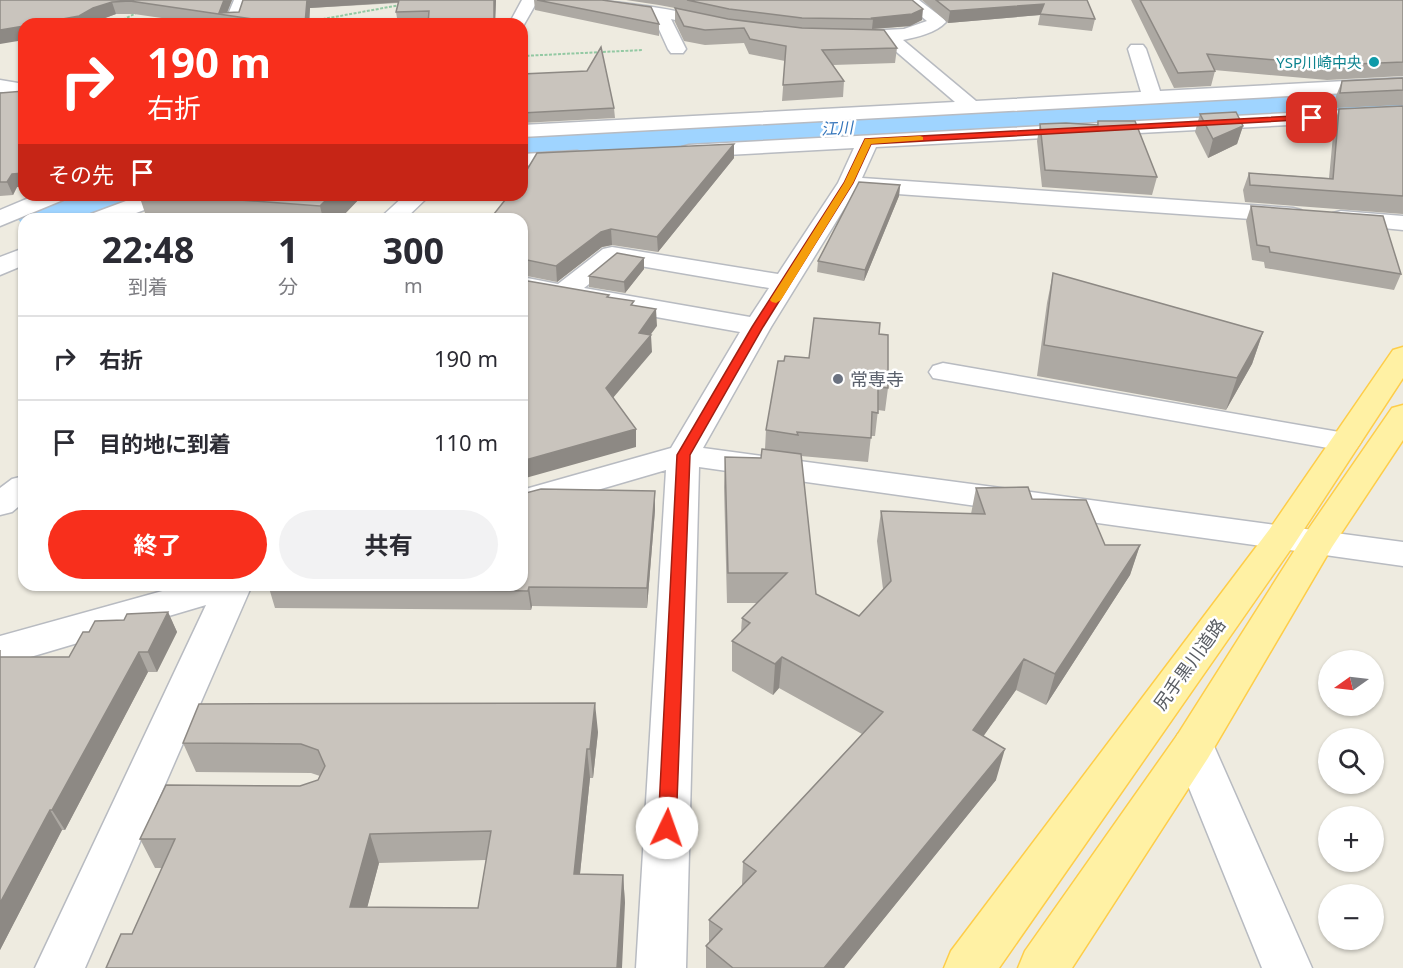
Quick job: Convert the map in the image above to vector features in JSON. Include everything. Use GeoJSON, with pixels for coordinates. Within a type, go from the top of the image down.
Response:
{"type":"FeatureCollection","features":[{"type":"Feature","properties":{"kind":"main road","name":"尻手黒川道路"},"geometry":{"type":"LineString","coordinates":[[1043,968],[1193,746],[1299,540],[1345,442],[1403,356]]}},
{"type":"Feature","properties":{"kind":"main road","name":"尻手黒川道路"},"geometry":{"type":"LineString","coordinates":[[969,968],[1299,540],[1398,433]]}},
{"type":"Feature","properties":{"kind":"street"},"geometry":{"type":"LineString","coordinates":[[234,18],[242,0]]}},
{"type":"Feature","properties":{"kind":"street"},"geometry":{"type":"LineString","coordinates":[[520,18],[530,0]]}},
{"type":"Feature","properties":{"kind":"street"},"geometry":{"type":"LineString","coordinates":[[578,0],[659,12],[738,28]]}},
{"type":"Feature","properties":{"kind":"street"},"geometry":{"type":"LineString","coordinates":[[835,37],[890,38],[908,35],[938,22],[909,0]]}},
{"type":"Feature","properties":{"kind":"street"},"geometry":{"type":"LineString","coordinates":[[659,12],[677,49]]}},
{"type":"Feature","properties":{"kind":"street"},"geometry":{"type":"LineString","coordinates":[[890,38],[972,107]]}},
{"type":"Feature","properties":{"kind":"street"},"geometry":{"type":"LineString","coordinates":[[1137,49],[1152,96]]}},
{"type":"Feature","properties":{"kind":"street"},"geometry":{"type":"LineString","coordinates":[[0,86],[18,83]]}},
{"type":"Feature","properties":{"kind":"street"},"geometry":{"type":"LineString","coordinates":[[528,131],[1403,84]]}},
{"type":"Feature","properties":{"kind":"street"},"geometry":{"type":"LineString","coordinates":[[668,152],[1403,113]]}},
{"type":"Feature","properties":{"kind":"street"},"geometry":{"type":"LineString","coordinates":[[661,968],[683,455],[757,327],[849,183],[868,141]]}},
{"type":"Feature","properties":{"kind":"street"},"geometry":{"type":"LineString","coordinates":[[528,160],[597,156]]}},
{"type":"Feature","properties":{"kind":"street"},"geometry":{"type":"LineString","coordinates":[[849,183],[1403,223]]}},
{"type":"Feature","properties":{"kind":"street"},"geometry":{"type":"LineString","coordinates":[[0,204],[23,201]]}},
{"type":"Feature","properties":{"kind":"street"},"geometry":{"type":"LineString","coordinates":[[0,219],[39,201]]}},
{"type":"Feature","properties":{"kind":"street"},"geometry":{"type":"LineString","coordinates":[[115,213],[147,201]]}},
{"type":"Feature","properties":{"kind":"street"},"geometry":{"type":"LineString","coordinates":[[398,213],[411,201]]}},
{"type":"Feature","properties":{"kind":"street"},"geometry":{"type":"LineString","coordinates":[[563,292],[612,254],[787,283]]}},
{"type":"Feature","properties":{"kind":"street"},"geometry":{"type":"LineString","coordinates":[[0,267],[18,258]]}},
{"type":"Feature","properties":{"kind":"street"},"geometry":{"type":"LineString","coordinates":[[528,286],[757,327]]}},
{"type":"Feature","properties":{"kind":"street"},"geometry":{"type":"LineString","coordinates":[[943,372],[1345,442]]}},
{"type":"Feature","properties":{"kind":"street"},"geometry":{"type":"LineString","coordinates":[[528,499],[683,455],[1403,554]]}},
{"type":"Feature","properties":{"kind":"street"},"geometry":{"type":"LineString","coordinates":[[0,504],[18,490]]}},
{"type":"Feature","properties":{"kind":"street"},"geometry":{"type":"LineString","coordinates":[[0,651],[211,591]]}},
{"type":"Feature","properties":{"kind":"street"},"geometry":{"type":"LineString","coordinates":[[60,968],[229,591]]}},
{"type":"Feature","properties":{"kind":"street"},"geometry":{"type":"LineString","coordinates":[[1193,746],[1287,968]]}},
{"type":"Feature","properties":{"kind":"street"},"geometry":{"type":"LineString","coordinates":[[139,792],[185,793]]}},
{"type":"Feature","properties":{"kind":"path"},"geometry":{"type":"LineString","coordinates":[[329,18],[405,4]]}},
{"type":"Feature","properties":{"kind":"path"},"geometry":{"type":"LineString","coordinates":[[126,18],[140,10]]}},
{"type":"Feature","properties":{"kind":"path"},"geometry":{"type":"LineString","coordinates":[[528,56],[677,49]]}},
{"type":"Feature","properties":{"kind":"building"},"geometry":{"type":"Polygon","coordinates":[[[0,0],[224,0],[219,13],[239,12],[243,0],[307,0],[306,18],[245,18],[130,1],[112,2],[93,8],[79,16],[68,18],[18,18],[18,27],[0,30],[0,0]]]}},
{"type":"Feature","properties":{"kind":"building"},"geometry":{"type":"Polygon","coordinates":[[[399,0],[494,0],[494,18],[428,18],[429,11],[396,12],[399,0]]]}},
{"type":"Feature","properties":{"kind":"building"},"geometry":{"type":"Polygon","coordinates":[[[537,0],[602,0],[651,7],[659,24],[537,0]]]}},
{"type":"Feature","properties":{"kind":"building"},"geometry":{"type":"Polygon","coordinates":[[[687,0],[912,0],[923,9],[912,14],[873,19],[802,18],[729,9],[687,0]]]}},
{"type":"Feature","properties":{"kind":"building"},"geometry":{"type":"Polygon","coordinates":[[[936,0],[1087,0],[1095,19],[1040,14],[1044,4],[950,11],[936,0]]]}},
{"type":"Feature","properties":{"kind":"building"},"geometry":{"type":"Polygon","coordinates":[[[1140,0],[1403,0],[1403,62],[1332,65],[1207,54],[1215,71],[1178,73],[1140,0]]]}},
{"type":"Feature","properties":{"kind":"building"},"geometry":{"type":"Polygon","coordinates":[[[675,8],[728,19],[802,28],[884,30],[897,48],[822,50],[844,81],[783,85],[786,46],[750,39],[744,28],[705,30],[684,26],[675,8]]]}},
{"type":"Feature","properties":{"kind":"building"},"geometry":{"type":"Polygon","coordinates":[[[601,47],[614,108],[528,113],[528,74],[587,71],[601,47]]]}},
{"type":"Feature","properties":{"kind":"building"},"geometry":{"type":"Polygon","coordinates":[[[1403,78],[1403,90],[1340,93],[1342,81],[1403,78]]]}},
{"type":"Feature","properties":{"kind":"building"},"geometry":{"type":"Polygon","coordinates":[[[18,92],[18,174],[12,174],[7,182],[0,182],[0,93],[18,92]]]}},
{"type":"Feature","properties":{"kind":"building"},"geometry":{"type":"Polygon","coordinates":[[[1403,106],[1403,196],[1250,185],[1249,173],[1333,179],[1339,109],[1403,106]]]}},
{"type":"Feature","properties":{"kind":"building"},"geometry":{"type":"Polygon","coordinates":[[[1236,112],[1243,126],[1213,139],[1200,114],[1236,112]]]}},
{"type":"Feature","properties":{"kind":"building"},"geometry":{"type":"Polygon","coordinates":[[[1098,121],[1135,121],[1157,177],[1045,170],[1040,124],[1098,125],[1098,121]]]}},
{"type":"Feature","properties":{"kind":"building"},"geometry":{"type":"Polygon","coordinates":[[[734,144],[657,237],[611,229],[601,232],[556,266],[528,260],[528,213],[495,213],[504,201],[528,201],[528,168],[537,153],[734,144]]]}},
{"type":"Feature","properties":{"kind":"building"},"geometry":{"type":"Polygon","coordinates":[[[859,182],[900,185],[865,270],[818,261],[859,182]]]}},
{"type":"Feature","properties":{"kind":"building"},"geometry":{"type":"Polygon","coordinates":[[[254,201],[325,201],[320,206],[254,201]]]}},
{"type":"Feature","properties":{"kind":"building"},"geometry":{"type":"Polygon","coordinates":[[[1251,206],[1383,216],[1401,274],[1270,252],[1269,247],[1257,245],[1251,206]]]}},
{"type":"Feature","properties":{"kind":"building"},"geometry":{"type":"Polygon","coordinates":[[[617,253],[644,258],[624,282],[589,276],[617,253]]]}},
{"type":"Feature","properties":{"kind":"building"},"geometry":{"type":"Polygon","coordinates":[[[1053,273],[1263,332],[1237,378],[1044,345],[1053,273]]]}},
{"type":"Feature","properties":{"kind":"building"},"geometry":{"type":"Polygon","coordinates":[[[528,281],[609,295],[607,297],[634,301],[631,305],[656,309],[639,333],[651,335],[606,388],[636,429],[528,459],[528,281]]]}},
{"type":"Feature","properties":{"kind":"building"},"geometry":{"type":"Polygon","coordinates":[[[814,318],[880,323],[879,334],[888,335],[888,388],[878,387],[878,413],[872,412],[871,438],[797,432],[798,435],[766,430],[778,361],[784,361],[785,356],[809,358],[814,318]]]}},
{"type":"Feature","properties":{"kind":"building"},"geometry":{"type":"Polygon","coordinates":[[[762,449],[801,454],[816,594],[859,616],[891,581],[881,511],[985,514],[976,488],[1028,487],[1032,499],[1086,500],[1105,545],[1140,545],[1055,674],[1024,659],[973,730],[1005,749],[824,968],[733,968],[706,946],[722,929],[709,920],[756,871],[743,862],[883,712],[782,657],[775,664],[732,641],[750,623],[742,618],[787,573],[728,573],[725,457],[761,458],[762,449]]]}},
{"type":"Feature","properties":{"kind":"building"},"geometry":{"type":"Polygon","coordinates":[[[541,489],[655,491],[647,588],[529,587],[528,591],[528,492],[541,489]]]}},
{"type":"Feature","properties":{"kind":"building"},"geometry":{"type":"Polygon","coordinates":[[[168,612],[148,652],[139,652],[0,903],[0,657],[69,657],[83,632],[89,632],[95,621],[124,620],[127,614],[168,612]]]}},
{"type":"Feature","properties":{"kind":"building"},"geometry":{"type":"Polygon","coordinates":[[[595,703],[590,749],[587,749],[574,874],[623,875],[617,968],[106,968],[121,934],[132,934],[175,839],[140,839],[166,785],[300,786],[318,780],[325,766],[318,750],[301,744],[183,743],[199,704],[595,703]],[[491,831],[370,834],[350,907],[478,908],[491,831]]]}},
{"type":"Feature","properties":{"kind":"waterway","name":"江川"},"geometry":{"type":"LineString","coordinates":[[528,146],[1403,97]]}},
{"type":"Feature","properties":{"kind":"waterway","name":"江川"},"geometry":{"type":"LineString","coordinates":[[64,213],[98,201]]}},
{"type":"Feature","properties":{"kind":"slow traffic"},"geometry":{"type":"LineString","coordinates":[[776,300],[849,183],[868,141],[920,138]]}},
{"type":"Feature","properties":{"kind":"place","name":"YSP川崎中央"},"geometry":{"type":"Point","coordinates":[1374,62]}},
{"type":"Feature","properties":{"kind":"place","name":"常専寺"},"geometry":{"type":"Point","coordinates":[838,379]}},
{"type":"Feature","properties":{"kind":"route"},"geometry":{"type":"LineString","coordinates":[[667,828],[683,455],[757,327],[849,183],[868,141],[1312,118]]}}]}
